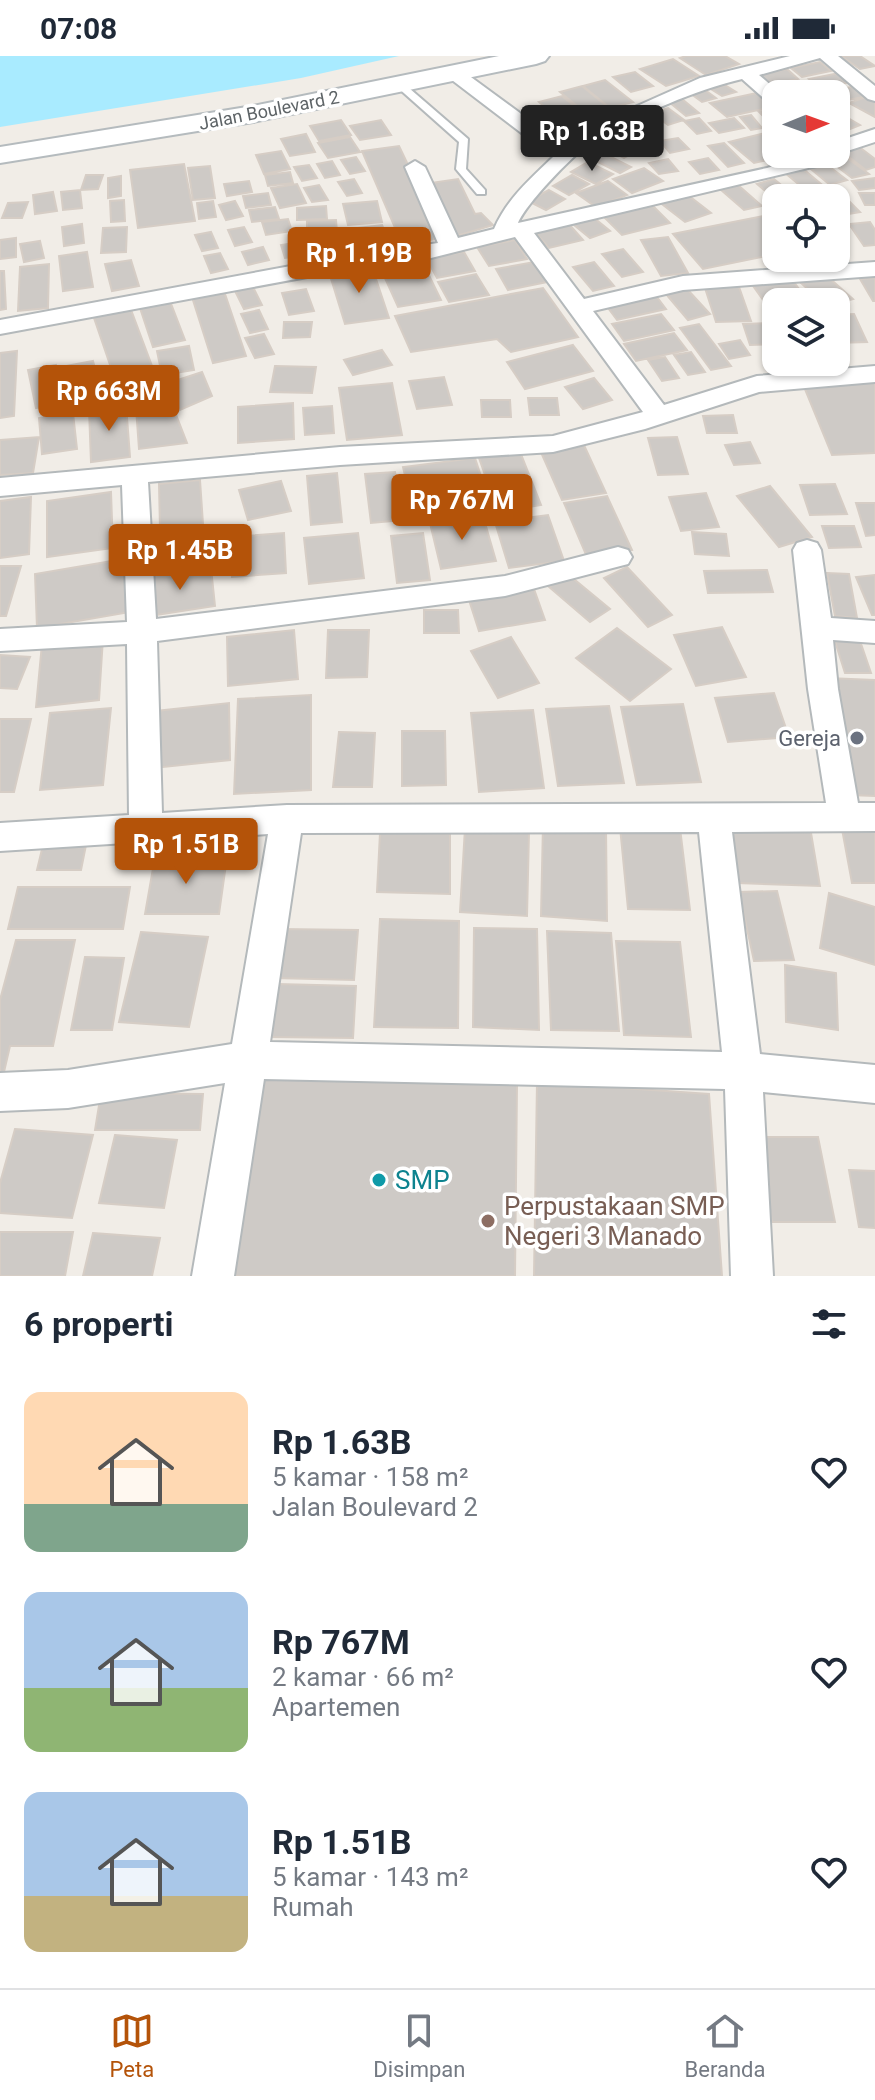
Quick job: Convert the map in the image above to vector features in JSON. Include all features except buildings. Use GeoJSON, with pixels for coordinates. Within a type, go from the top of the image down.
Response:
{"type":"FeatureCollection","features":[{"type":"Feature","properties":{"kind":"main road","name":"Jalan Boulevard 2"},"geometry":{"type":"LineString","coordinates":[[0,155],[253,114],[523,57]]}},
{"type":"Feature","properties":{"kind":"street"},"geometry":{"type":"LineString","coordinates":[[511,231],[515,207],[588,135],[707,82],[812,56]]}},
{"type":"Feature","properties":{"kind":"street"},"geometry":{"type":"LineString","coordinates":[[827,56],[875,95]]}},
{"type":"Feature","properties":{"kind":"street"},"geometry":{"type":"LineString","coordinates":[[744,71],[762,87]]}},
{"type":"Feature","properties":{"kind":"street"},"geometry":{"type":"LineString","coordinates":[[454,73],[566,157]]}},
{"type":"Feature","properties":{"kind":"street"},"geometry":{"type":"LineString","coordinates":[[850,144],[875,135]]}},
{"type":"Feature","properties":{"kind":"street"},"geometry":{"type":"LineString","coordinates":[[415,167],[451,247]]}},
{"type":"Feature","properties":{"kind":"street"},"geometry":{"type":"LineString","coordinates":[[0,327],[334,265],[451,247],[788,168]]}},
{"type":"Feature","properties":{"kind":"street"},"geometry":{"type":"LineString","coordinates":[[511,231],[579,307],[659,416]]}},
{"type":"Feature","properties":{"kind":"street"},"geometry":{"type":"LineString","coordinates":[[579,307],[683,283],[875,269]]}},
{"type":"Feature","properties":{"kind":"street"},"geometry":{"type":"LineString","coordinates":[[0,487],[340,456],[553,444],[659,416],[757,384],[875,374]]}},
{"type":"Feature","properties":{"kind":"street"},"geometry":{"type":"LineString","coordinates":[[135,477],[146,826]]}},
{"type":"Feature","properties":{"kind":"street"},"geometry":{"type":"LineString","coordinates":[[0,837],[287,819],[859,816],[823,689],[807,550]]}},
{"type":"Feature","properties":{"kind":"street"},"geometry":{"type":"LineString","coordinates":[[0,640],[142,632],[505,586],[618,557]]}},
{"type":"Feature","properties":{"kind":"street"},"geometry":{"type":"LineString","coordinates":[[818,628],[875,632]]}},
{"type":"Feature","properties":{"kind":"street"},"geometry":{"type":"LineString","coordinates":[[714,818],[743,1071],[752,1276]]}},
{"type":"Feature","properties":{"kind":"street"},"geometry":{"type":"LineString","coordinates":[[213,1276],[287,819]]}},
{"type":"Feature","properties":{"kind":"street"},"geometry":{"type":"LineString","coordinates":[[0,1092],[68,1089],[250,1060],[743,1071],[875,1084]]}},
{"type":"Feature","properties":{"kind":"lane"},"geometry":{"type":"LineString","coordinates":[[399,84],[464,141],[461,169],[481,192]]}},
{"type":"Feature","properties":{"kind":"water"},"geometry":{"type":"Polygon","coordinates":[[[0,56],[399,56],[301,78],[0,127],[0,56]]]}},
{"type":"Feature","properties":{"kind":"place","name":"Gereja"},"geometry":{"type":"Point","coordinates":[857,738]}},
{"type":"Feature","properties":{"kind":"place","name":"SMP"},"geometry":{"type":"Point","coordinates":[379,1180]}},
{"type":"Feature","properties":{"kind":"place","name":"Perpustakaan SMP Negeri 3 Manado"},"geometry":{"type":"Point","coordinates":[488,1221]}}]}
